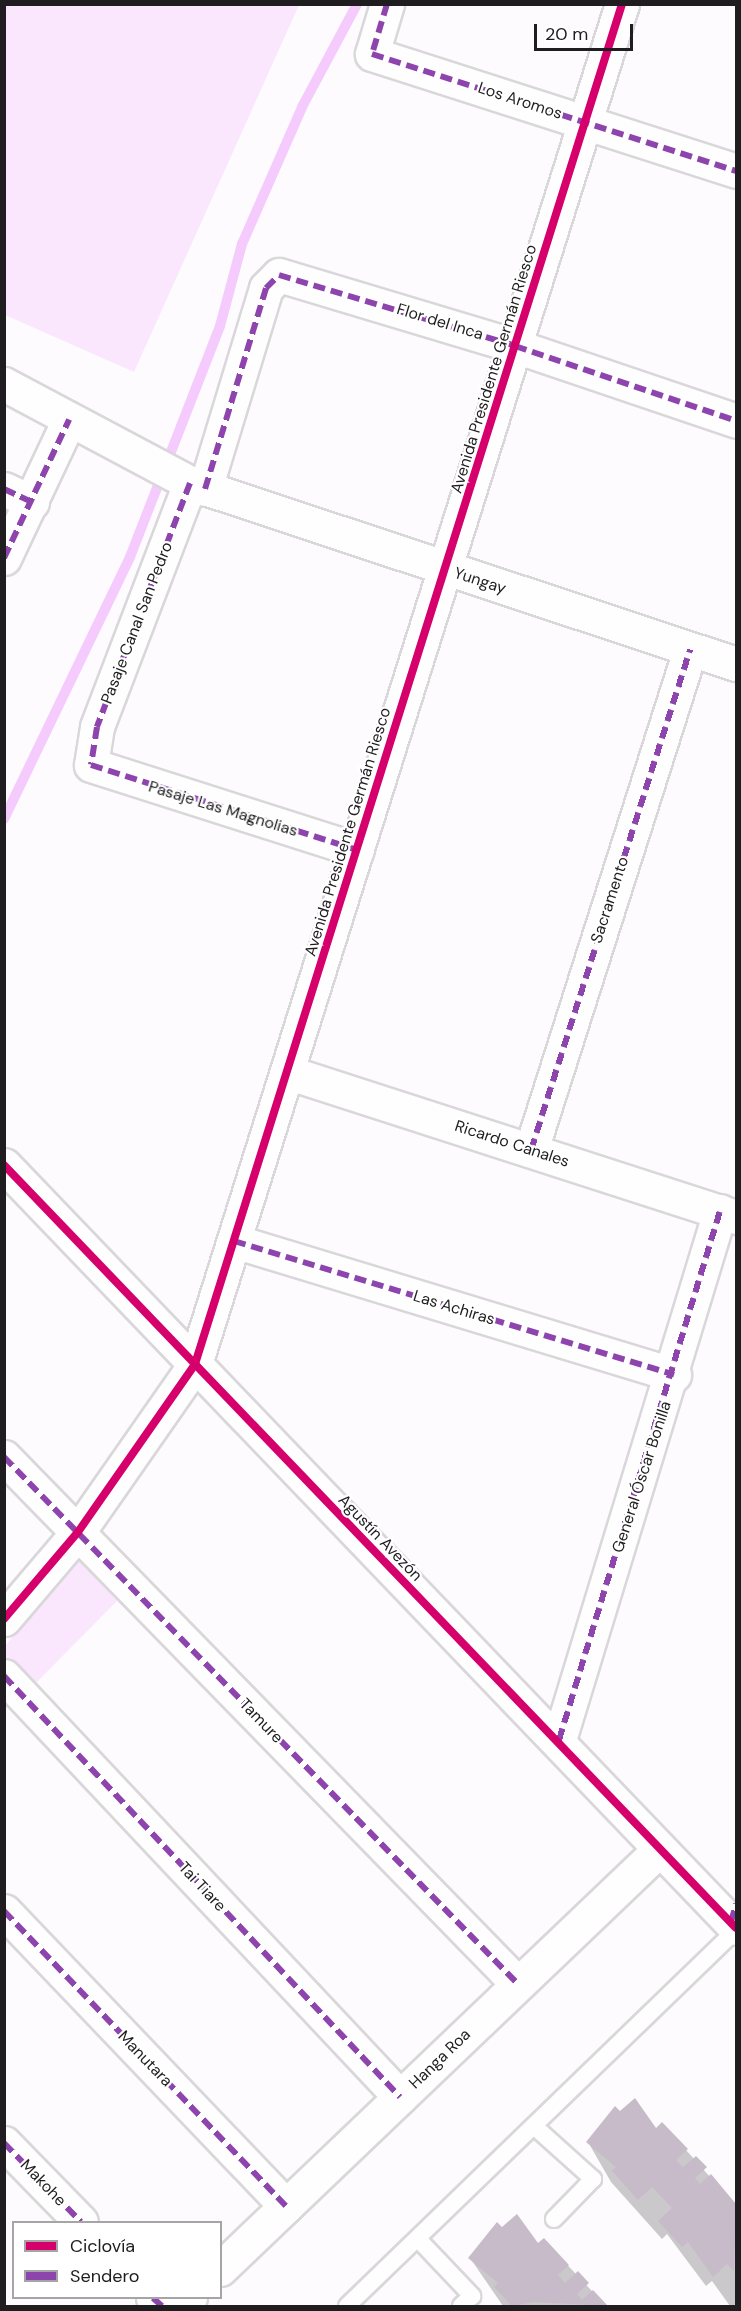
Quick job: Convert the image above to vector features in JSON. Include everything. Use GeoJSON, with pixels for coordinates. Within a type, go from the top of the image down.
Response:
{"type":"FeatureCollection","features":[{"type":"Feature","properties":{"kind":"street","name":"Los Aromos"},"geometry":{"type":"LineString","coordinates":[[387,4],[372,54],[736,171]]}},
{"type":"Feature","properties":{"kind":"street","name":"Avenida Presidente Germán Riesco"},"geometry":{"type":"LineString","coordinates":[[4,1619],[78,1532],[195,1364],[622,4]]}},
{"type":"Feature","properties":{"kind":"street","name":"Flor del Inca"},"geometry":{"type":"LineString","coordinates":[[279,275],[515,346],[736,421]]}},
{"type":"Feature","properties":{"kind":"street","name":"Pasaje Canal San Pedro"},"geometry":{"type":"LineString","coordinates":[[91,765],[98,727],[198,486],[266,288],[279,275]]}},
{"type":"Feature","properties":{"kind":"street"},"geometry":{"type":"LineString","coordinates":[[4,384],[69,420],[18,496],[4,558]]}},
{"type":"Feature","properties":{"kind":"street","name":"Yungay"},"geometry":{"type":"LineString","coordinates":[[69,420],[198,486],[736,664]]}},
{"type":"Feature","properties":{"kind":"street","name":"Sacramento"},"geometry":{"type":"LineString","coordinates":[[531,1150],[690,650]]}},
{"type":"Feature","properties":{"kind":"street","name":"Pasaje Las Magnolias"},"geometry":{"type":"LineString","coordinates":[[91,765],[357,850]]}},
{"type":"Feature","properties":{"kind":"street","name":"Ricardo Canales"},"geometry":{"type":"LineString","coordinates":[[287,1072],[732,1215]]}},
{"type":"Feature","properties":{"kind":"street","name":"Agustín Avezón"},"geometry":{"type":"LineString","coordinates":[[4,1166],[559,1740],[660,1849],[735,1921]]}},
{"type":"Feature","properties":{"kind":"street","name":"General Óscar Bonilla"},"geometry":{"type":"LineString","coordinates":[[559,1740],[675,1375],[732,1215]]}},
{"type":"Feature","properties":{"kind":"street","name":"Las Achiras"},"geometry":{"type":"LineString","coordinates":[[234,1241],[675,1375]]}},
{"type":"Feature","properties":{"kind":"street","name":"Tamure"},"geometry":{"type":"LineString","coordinates":[[4,1457],[518,1984]]}},
{"type":"Feature","properties":{"kind":"street","name":"Tai Tiare"},"geometry":{"type":"LineString","coordinates":[[4,1676],[400,2097]]}},
{"type":"Feature","properties":{"kind":"street","name":"Hanga Roa"},"geometry":{"type":"LineString","coordinates":[[222,2267],[660,1849]]}},
{"type":"Feature","properties":{"kind":"street","name":"Manutara"},"geometry":{"type":"LineString","coordinates":[[4,1911],[286,2206]]}},
{"type":"Feature","properties":{"kind":"street","name":"Makohe"},"geometry":{"type":"LineString","coordinates":[[4,2143],[79,2221]]}},
{"type":"Feature","properties":{"kind":"lane"},"geometry":{"type":"LineString","coordinates":[[347,2307],[535,2127],[735,1921]]}},
{"type":"Feature","properties":{"kind":"lane"},"geometry":{"type":"LineString","coordinates":[[535,2127],[593,2179],[554,2219]]}},
{"type":"Feature","properties":{"kind":"lane"},"geometry":{"type":"LineString","coordinates":[[418,2239],[472,2296],[462,2307]]}},
{"type":"Feature","properties":{"kind":"shaded area"},"geometry":{"type":"Polygon","coordinates":[[[5,4],[299,5],[134,372],[5,315],[5,4]]]}},
{"type":"Feature","properties":{"kind":"shaded area"},"geometry":{"type":"Polygon","coordinates":[[[78,1557],[117,1601],[31,1688],[5,1662],[5,1646],[78,1557]]]}},
{"type":"Feature","properties":{"kind":"building"},"geometry":{"type":"Polygon","coordinates":[[[635,2098],[656,2128],[662,2122],[688,2149],[676,2160],[683,2167],[696,2156],[707,2167],[695,2178],[700,2184],[711,2174],[736,2204],[734,2271],[727,2264],[713,2277],[688,2242],[682,2247],[658,2221],[672,2208],[652,2187],[638,2200],[612,2171],[616,2167],[586,2142],[615,2106],[620,2111],[635,2098]]]}},
{"type":"Feature","properties":{"kind":"building"},"geometry":{"type":"Polygon","coordinates":[[[517,2214],[538,2243],[544,2238],[569,2265],[558,2275],[565,2283],[578,2271],[589,2283],[577,2294],[582,2300],[593,2290],[608,2306],[534,2302],[512,2306],[494,2287],[498,2283],[468,2258],[497,2222],[502,2227],[517,2214]]]}},
{"type":"Feature","properties":{"kind":"waterway"},"geometry":{"type":"LineString","coordinates":[[4,819],[130,557],[220,326],[242,244],[302,107],[357,4]]}},
{"type":"Feature","properties":{"kind":"marked path"},"geometry":{"type":"LineString","coordinates":[[387,4],[372,54],[736,171]]}},
{"type":"Feature","properties":{"kind":"marked path"},"geometry":{"type":"LineString","coordinates":[[205,489],[266,288],[279,275],[515,346],[736,421]]}},
{"type":"Feature","properties":{"kind":"marked path"},"geometry":{"type":"LineString","coordinates":[[4,558],[69,420]]}},
{"type":"Feature","properties":{"kind":"marked path"},"geometry":{"type":"LineString","coordinates":[[190,483],[97,727],[91,765],[357,850]]}},
{"type":"Feature","properties":{"kind":"marked path"},"geometry":{"type":"LineString","coordinates":[[4,489],[32,502]]}},
{"type":"Feature","properties":{"kind":"marked path"},"geometry":{"type":"LineString","coordinates":[[531,1150],[690,650]]}},
{"type":"Feature","properties":{"kind":"marked path"},"geometry":{"type":"LineString","coordinates":[[559,1740],[720,1211]]}},
{"type":"Feature","properties":{"kind":"marked path"},"geometry":{"type":"LineString","coordinates":[[234,1241],[674,1375]]}},
{"type":"Feature","properties":{"kind":"marked path"},"geometry":{"type":"LineString","coordinates":[[4,1457],[518,1984]]}},
{"type":"Feature","properties":{"kind":"marked path"},"geometry":{"type":"LineString","coordinates":[[4,1676],[400,2097]]}},
{"type":"Feature","properties":{"kind":"marked path"},"geometry":{"type":"LineString","coordinates":[[731,1922],[736,1904]]}},
{"type":"Feature","properties":{"kind":"marked path"},"geometry":{"type":"LineString","coordinates":[[4,1911],[286,2206]]}},
{"type":"Feature","properties":{"kind":"marked path"},"geometry":{"type":"LineString","coordinates":[[4,2143],[80,2221]]}},
{"type":"Feature","properties":{"kind":"marked path"},"geometry":{"type":"LineString","coordinates":[[154,2299],[162,2306]]}},
{"type":"Feature","properties":{"kind":"cycle path"},"geometry":{"type":"LineString","coordinates":[[4,1619],[78,1532],[195,1364],[622,4]]}},
{"type":"Feature","properties":{"kind":"cycle path"},"geometry":{"type":"LineString","coordinates":[[4,1165],[736,1928]]}}]}
